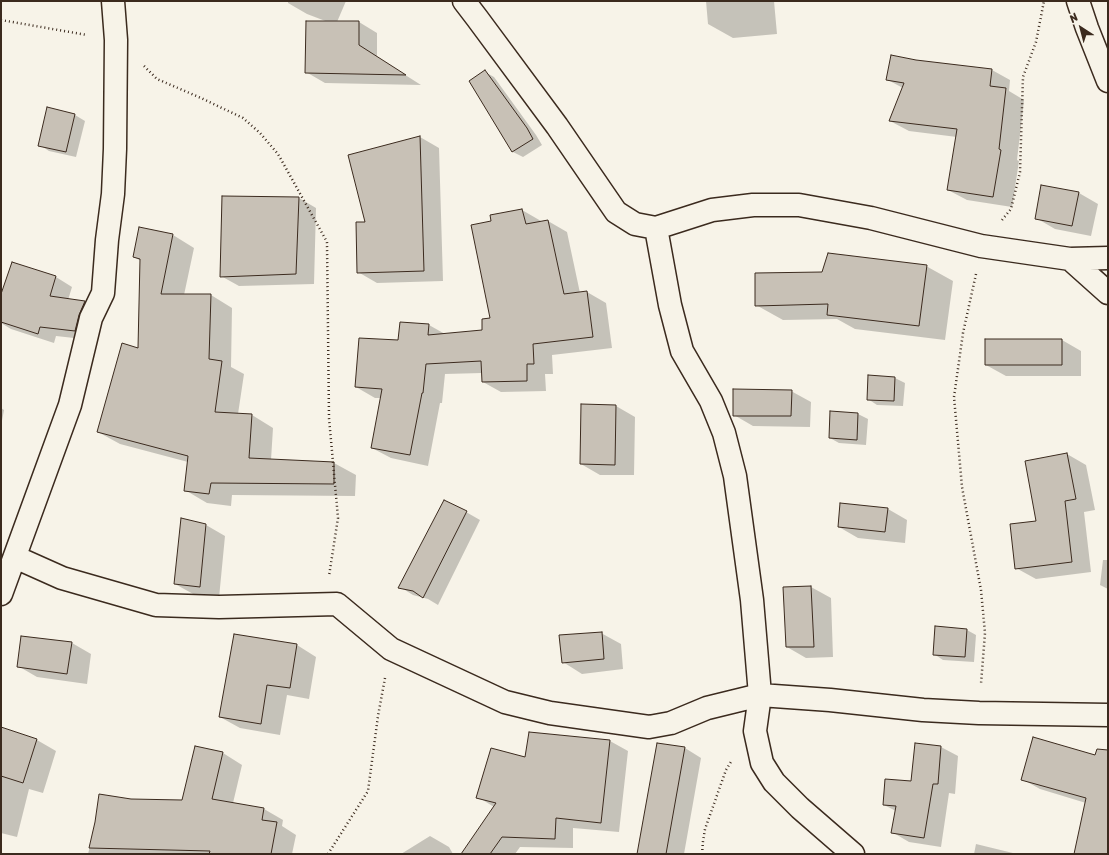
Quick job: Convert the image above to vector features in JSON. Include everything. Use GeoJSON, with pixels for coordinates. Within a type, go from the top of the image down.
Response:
{"type":"FeatureCollection","features":[{"type":"Feature","properties":{"kind":"street"},"geometry":{"type":"LineString","coordinates":[[1,594],[70,405],[91,318],[103,293],[106,240],[113,194],[115,149],[116,40],[113,1]]}},
{"type":"Feature","properties":{"kind":"street"},"geometry":{"type":"LineString","coordinates":[[464,1],[557,126],[616,212],[636,224],[656,228],[712,210],[753,205],[799,206],[871,218],[981,246],[1070,259],[1108,258]]}},
{"type":"Feature","properties":{"kind":"street"},"geometry":{"type":"LineString","coordinates":[[1078,1],[1086,28],[1108,81]]}},
{"type":"Feature","properties":{"kind":"street"},"geometry":{"type":"LineString","coordinates":[[656,228],[670,305],[682,351],[711,401],[724,434],[735,476],[752,600],[760,695],[755,731],[762,763],[774,782],[800,808],[853,854]]}},
{"type":"Feature","properties":{"kind":"street"},"geometry":{"type":"LineString","coordinates":[[1070,259],[1108,293]]}},
{"type":"Feature","properties":{"kind":"street"},"geometry":{"type":"LineString","coordinates":[[15,557],[62,578],[156,605],[219,607],[337,604],[391,649],[505,702],[550,713],[649,727],[671,723],[707,708],[760,695],[830,700],[923,710],[978,713],[1108,715]]}},
{"type":"Feature","properties":{"kind":"path"},"geometry":{"type":"LineString","coordinates":[[978,713],[986,632],[981,590],[962,487],[954,397],[963,333],[981,246],[1011,209],[1020,172],[1023,77],[1036,42],[1044,1]]}},
{"type":"Feature","properties":{"kind":"path"},"geometry":{"type":"LineString","coordinates":[[1,20],[116,40],[157,79],[243,118],[260,133],[278,154],[327,242],[329,418],[338,518],[328,583],[337,604]]}},
{"type":"Feature","properties":{"kind":"path"},"geometry":{"type":"LineString","coordinates":[[328,854],[368,791],[378,716],[391,649]]}},
{"type":"Feature","properties":{"kind":"path"},"geometry":{"type":"LineString","coordinates":[[702,854],[705,829],[726,770],[740,746],[755,731]]}},
{"type":"Feature","properties":{"kind":"building"},"geometry":{"type":"Polygon","coordinates":[[[306,21],[359,21],[359,45],[406,75],[305,73],[306,21]]]}},
{"type":"Feature","properties":{"kind":"building"},"geometry":{"type":"Polygon","coordinates":[[[891,55],[916,60],[992,69],[990,86],[1006,88],[999,149],[1001,150],[993,197],[947,190],[957,129],[889,121],[904,83],[886,80],[891,55]]]}},
{"type":"Feature","properties":{"kind":"building"},"geometry":{"type":"Polygon","coordinates":[[[485,70],[527,128],[533,139],[512,152],[469,81],[485,70]]]}},
{"type":"Feature","properties":{"kind":"building"},"geometry":{"type":"Polygon","coordinates":[[[47,107],[75,114],[66,152],[38,146],[47,107]]]}},
{"type":"Feature","properties":{"kind":"building"},"geometry":{"type":"Polygon","coordinates":[[[420,136],[424,271],[357,273],[356,222],[365,222],[348,155],[420,136]]]}},
{"type":"Feature","properties":{"kind":"building"},"geometry":{"type":"Polygon","coordinates":[[[1041,185],[1079,192],[1072,226],[1035,219],[1041,185]]]}},
{"type":"Feature","properties":{"kind":"building"},"geometry":{"type":"Polygon","coordinates":[[[222,196],[299,197],[296,274],[220,277],[222,196]]]}},
{"type":"Feature","properties":{"kind":"building"},"geometry":{"type":"Polygon","coordinates":[[[522,209],[526,224],[548,220],[564,294],[587,291],[593,337],[533,344],[534,364],[527,364],[527,381],[482,382],[481,361],[426,364],[423,393],[410,455],[371,448],[382,389],[355,387],[359,338],[398,340],[400,322],[429,324],[428,335],[482,330],[482,319],[490,318],[471,225],[491,221],[490,215],[522,209]]]}},
{"type":"Feature","properties":{"kind":"building"},"geometry":{"type":"Polygon","coordinates":[[[139,227],[173,234],[161,294],[211,294],[209,359],[222,361],[215,412],[252,414],[249,458],[334,462],[334,484],[211,483],[209,494],[184,491],[188,456],[97,432],[122,343],[138,348],[140,259],[133,257],[139,227]]]}},
{"type":"Feature","properties":{"kind":"building"},"geometry":{"type":"Polygon","coordinates":[[[828,253],[927,265],[919,326],[827,315],[828,304],[755,306],[755,273],[822,272],[828,253]]]}},
{"type":"Feature","properties":{"kind":"building"},"geometry":{"type":"Polygon","coordinates":[[[12,262],[56,276],[50,296],[85,301],[79,315],[75,331],[40,327],[38,334],[1,322],[1,294],[12,262]]]}},
{"type":"Feature","properties":{"kind":"building"},"geometry":{"type":"Polygon","coordinates":[[[985,339],[1062,339],[1062,365],[985,365],[985,339]]]}},
{"type":"Feature","properties":{"kind":"building"},"geometry":{"type":"Polygon","coordinates":[[[868,375],[895,377],[894,401],[867,400],[868,375]]]}},
{"type":"Feature","properties":{"kind":"building"},"geometry":{"type":"Polygon","coordinates":[[[733,389],[792,390],[791,416],[733,416],[733,389]]]}},
{"type":"Feature","properties":{"kind":"building"},"geometry":{"type":"Polygon","coordinates":[[[581,404],[616,405],[615,465],[580,464],[581,404]]]}},
{"type":"Feature","properties":{"kind":"building"},"geometry":{"type":"Polygon","coordinates":[[[830,411],[858,413],[857,440],[829,438],[830,411]]]}},
{"type":"Feature","properties":{"kind":"building"},"geometry":{"type":"Polygon","coordinates":[[[1067,453],[1076,499],[1065,501],[1072,562],[1015,569],[1010,524],[1036,521],[1025,461],[1067,453]]]}},
{"type":"Feature","properties":{"kind":"building"},"geometry":{"type":"Polygon","coordinates":[[[444,500],[467,511],[423,598],[413,591],[398,588],[444,500]]]}},
{"type":"Feature","properties":{"kind":"building"},"geometry":{"type":"Polygon","coordinates":[[[840,503],[888,508],[885,532],[838,527],[840,503]]]}},
{"type":"Feature","properties":{"kind":"building"},"geometry":{"type":"Polygon","coordinates":[[[181,518],[206,524],[200,587],[174,584],[181,518]]]}},
{"type":"Feature","properties":{"kind":"building"},"geometry":{"type":"Polygon","coordinates":[[[811,586],[814,647],[786,647],[783,587],[811,586]]]}},
{"type":"Feature","properties":{"kind":"building"},"geometry":{"type":"Polygon","coordinates":[[[935,626],[967,629],[965,657],[933,655],[935,626]]]}},
{"type":"Feature","properties":{"kind":"building"},"geometry":{"type":"Polygon","coordinates":[[[602,632],[604,659],[562,663],[559,635],[602,632]]]}},
{"type":"Feature","properties":{"kind":"building"},"geometry":{"type":"Polygon","coordinates":[[[234,634],[297,644],[290,688],[267,685],[261,724],[219,717],[234,634]]]}},
{"type":"Feature","properties":{"kind":"building"},"geometry":{"type":"Polygon","coordinates":[[[21,636],[72,642],[67,674],[17,667],[21,636]]]}},
{"type":"Feature","properties":{"kind":"building"},"geometry":{"type":"Polygon","coordinates":[[[1,727],[37,739],[23,783],[1,776],[1,727]]]}},
{"type":"Feature","properties":{"kind":"building"},"geometry":{"type":"Polygon","coordinates":[[[529,732],[610,740],[601,823],[556,818],[555,839],[502,837],[490,854],[461,854],[496,803],[476,798],[491,748],[525,757],[529,732]]]}},
{"type":"Feature","properties":{"kind":"building"},"geometry":{"type":"Polygon","coordinates":[[[1033,737],[1095,755],[1097,749],[1108,750],[1108,854],[1074,854],[1086,798],[1021,780],[1033,737]]]}},
{"type":"Feature","properties":{"kind":"building"},"geometry":{"type":"Polygon","coordinates":[[[657,743],[685,747],[666,854],[637,854],[657,743]]]}},
{"type":"Feature","properties":{"kind":"building"},"geometry":{"type":"Polygon","coordinates":[[[915,743],[941,746],[938,784],[933,784],[924,838],[891,833],[896,806],[883,805],[885,779],[911,781],[915,743]]]}},
{"type":"Feature","properties":{"kind":"building"},"geometry":{"type":"Polygon","coordinates":[[[195,746],[223,752],[212,799],[264,808],[262,820],[277,822],[271,854],[209,854],[210,851],[89,848],[99,794],[131,799],[182,800],[195,746]]]}}]}
